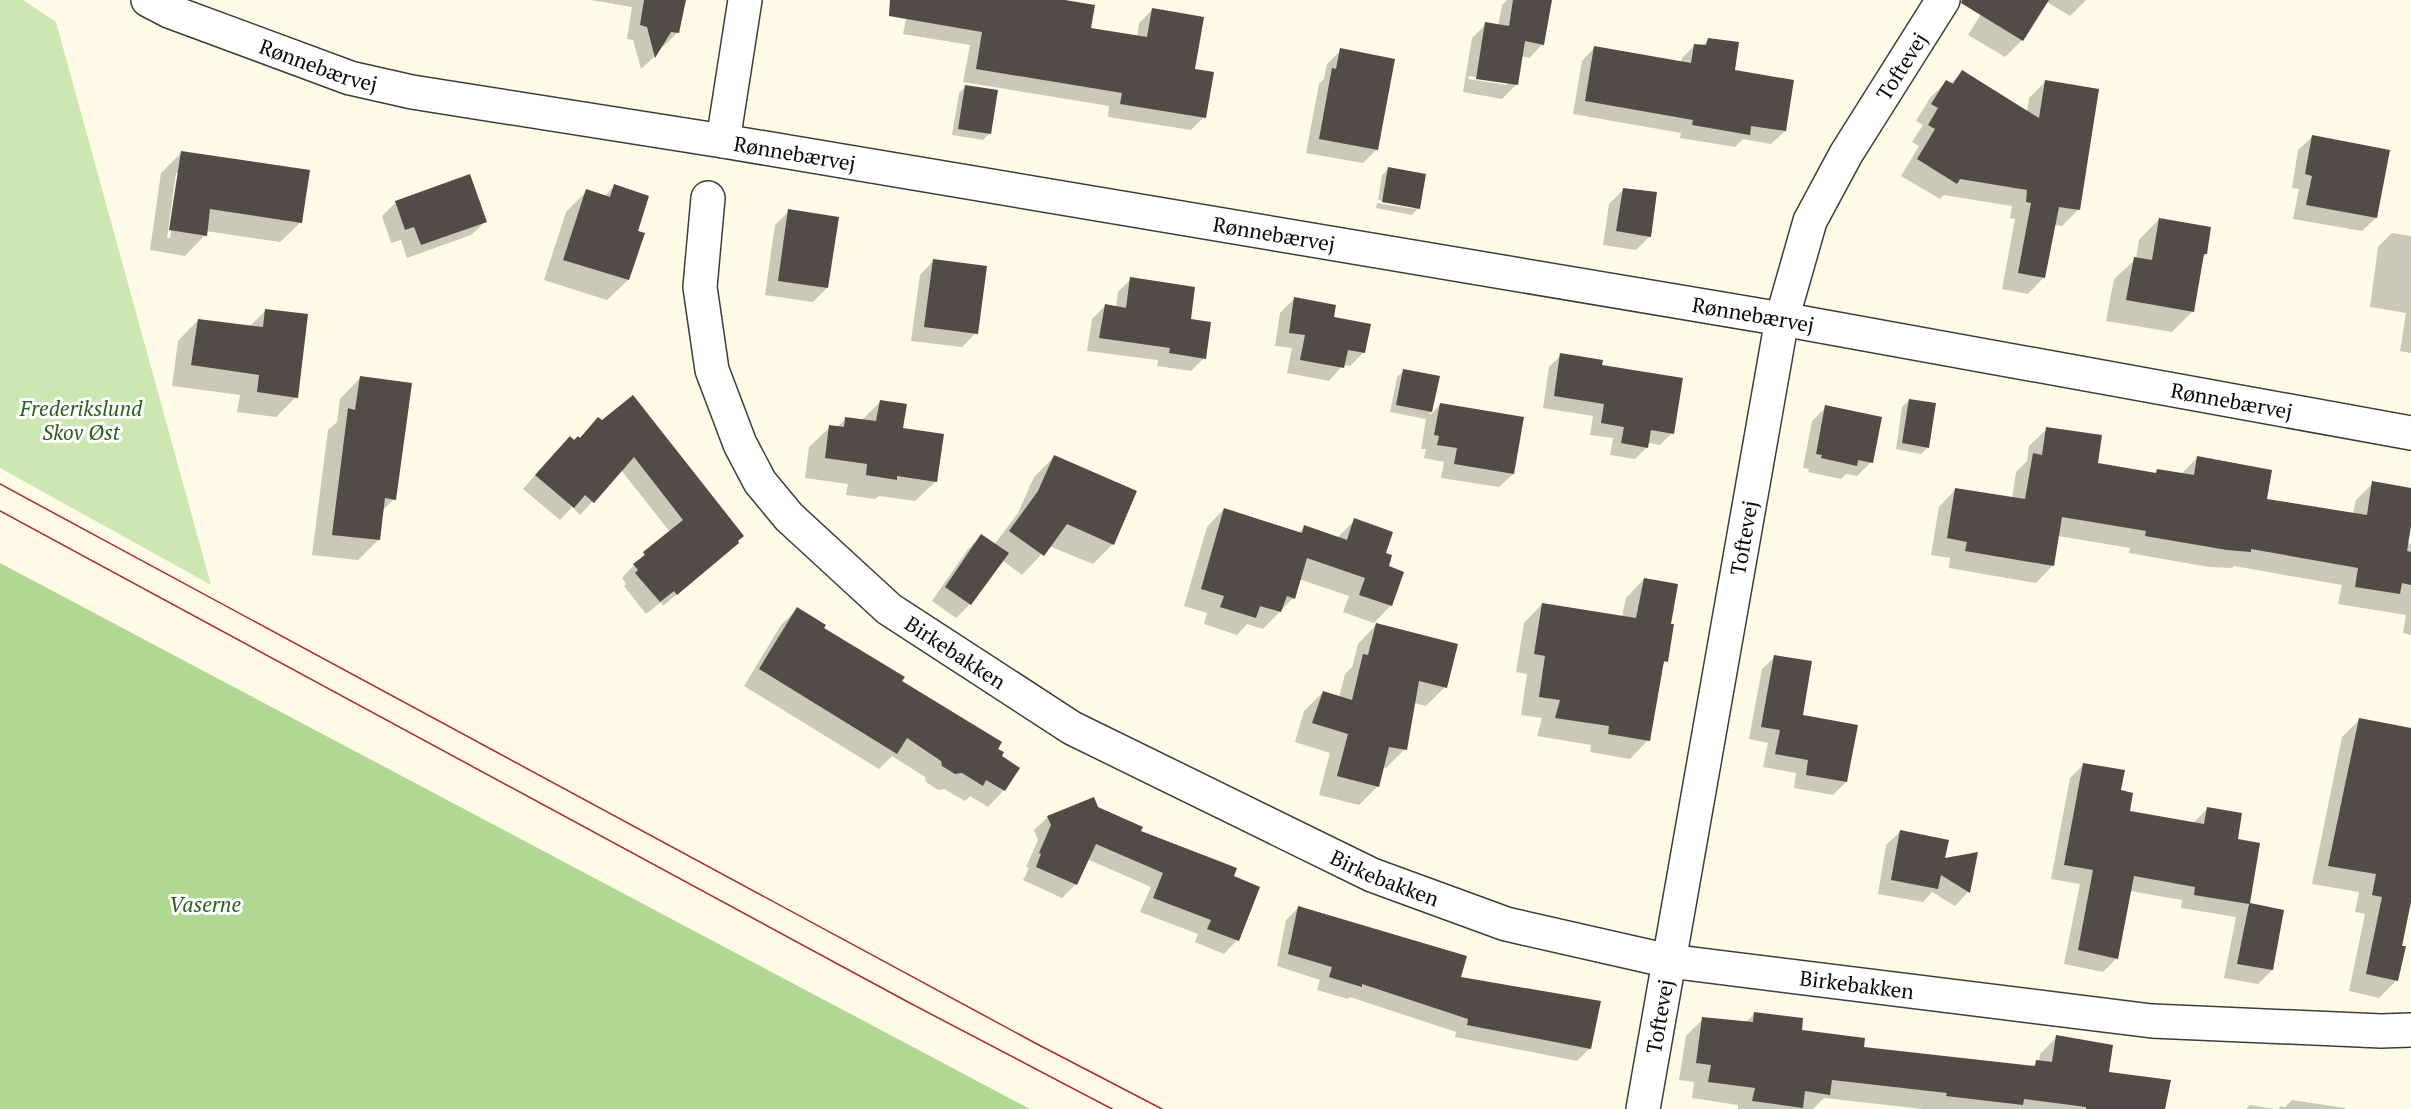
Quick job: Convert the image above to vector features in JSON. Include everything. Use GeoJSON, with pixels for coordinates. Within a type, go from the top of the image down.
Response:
{"type":"FeatureCollection","features":[{"type":"Feature","properties":{"kind":"street","name":"Rønnebærvej"},"geometry":{"type":"LineString","coordinates":[[148,0],[350,78],[412,92],[723,141],[1782,319],[2411,433]]}},
{"type":"Feature","properties":{"kind":"street"},"geometry":{"type":"LineString","coordinates":[[723,141],[745,0]]}},
{"type":"Feature","properties":{"kind":"street","name":"Toftevej"},"geometry":{"type":"LineString","coordinates":[[1643,1109],[1782,319],[1810,221],[1846,154],[1943,0]]}},
{"type":"Feature","properties":{"kind":"street","name":"Birkebakken"},"geometry":{"type":"LineString","coordinates":[[708,198],[700,287],[712,370],[740,444],[760,482],[789,517],[889,609],[1072,728],[1372,875],[1506,924],[1669,961],[2152,1021],[2381,1032],[2411,1030]]}},
{"type":"Feature","properties":{"kind":"green space","name":"Frederikslund Skov Øst"},"geometry":{"type":"Polygon","coordinates":[[[0,0],[23,0],[56,22],[211,585],[0,468],[0,0]]]}},
{"type":"Feature","properties":{"kind":"green space","name":"Vaserne"},"geometry":{"type":"Polygon","coordinates":[[[0,563],[1030,1109],[0,1109],[0,563]]]}},
{"type":"Feature","properties":{"kind":"building"},"geometry":{"type":"Polygon","coordinates":[[[644,0],[686,0],[679,33],[671,32],[655,58],[647,27],[640,25],[644,0]]]}},
{"type":"Feature","properties":{"kind":"building"},"geometry":{"type":"Polygon","coordinates":[[[890,0],[1065,0],[1095,5],[1091,28],[1147,37],[1152,8],[1204,17],[1195,69],[1214,72],[1206,118],[1120,104],[1122,93],[976,69],[982,32],[889,16],[890,0]]]}},
{"type":"Feature","properties":{"kind":"building"},"geometry":{"type":"Polygon","coordinates":[[[1513,0],[1552,0],[1544,45],[1525,41],[1518,85],[1476,79],[1485,22],[1509,26],[1513,0]]]}},
{"type":"Feature","properties":{"kind":"building"},"geometry":{"type":"Polygon","coordinates":[[[1962,0],[2049,0],[2023,41],[1961,3],[1962,0]]]}},
{"type":"Feature","properties":{"kind":"building"},"geometry":{"type":"Polygon","coordinates":[[[1708,38],[1739,42],[1735,70],[1794,80],[1786,131],[1751,126],[1750,135],[1692,125],[1693,120],[1585,101],[1594,46],[1691,63],[1694,44],[1706,45],[1708,38]]]}},
{"type":"Feature","properties":{"kind":"building"},"geometry":{"type":"Polygon","coordinates":[[[1340,48],[1395,59],[1378,150],[1319,139],[1332,68],[1336,69],[1340,48]]]}},
{"type":"Feature","properties":{"kind":"building"},"geometry":{"type":"Polygon","coordinates":[[[1962,70],[2039,118],[2045,80],[2099,89],[2080,210],[2059,207],[2045,278],[2018,273],[2031,203],[2026,202],[2027,190],[1960,179],[1957,184],[1917,159],[1935,129],[1928,125],[1938,108],[1931,104],[1946,80],[1953,84],[1962,70]]]}},
{"type":"Feature","properties":{"kind":"building"},"geometry":{"type":"Polygon","coordinates":[[[965,85],[998,90],[991,134],[958,129],[965,85]]]}},
{"type":"Feature","properties":{"kind":"building"},"geometry":{"type":"Polygon","coordinates":[[[2312,135],[2390,150],[2377,218],[2306,205],[2312,176],[2305,174],[2312,135]]]}},
{"type":"Feature","properties":{"kind":"building"},"geometry":{"type":"Polygon","coordinates":[[[181,151],[310,170],[302,223],[210,209],[207,236],[169,230],[181,151]]]}},
{"type":"Feature","properties":{"kind":"building"},"geometry":{"type":"Polygon","coordinates":[[[1388,167],[1426,174],[1420,209],[1382,202],[1388,167]]]}},
{"type":"Feature","properties":{"kind":"building"},"geometry":{"type":"Polygon","coordinates":[[[470,174],[487,222],[421,245],[414,227],[405,230],[395,201],[470,174]]]}},
{"type":"Feature","properties":{"kind":"building"},"geometry":{"type":"Polygon","coordinates":[[[614,184],[649,196],[638,231],[645,233],[629,280],[563,260],[586,189],[610,197],[614,184]]]}},
{"type":"Feature","properties":{"kind":"building"},"geometry":{"type":"Polygon","coordinates":[[[1623,188],[1657,192],[1651,237],[1616,231],[1623,188]]]}},
{"type":"Feature","properties":{"kind":"building"},"geometry":{"type":"Polygon","coordinates":[[[788,209],[839,217],[828,288],[778,281],[788,209]]]}},
{"type":"Feature","properties":{"kind":"building"},"geometry":{"type":"Polygon","coordinates":[[[2159,218],[2211,227],[2194,312],[2126,300],[2134,257],[2152,260],[2159,218]]]}},
{"type":"Feature","properties":{"kind":"building"},"geometry":{"type":"Polygon","coordinates":[[[933,259],[987,266],[978,334],[924,327],[933,259]]]}},
{"type":"Feature","properties":{"kind":"building"},"geometry":{"type":"Polygon","coordinates":[[[1130,277],[1195,287],[1191,319],[1211,322],[1206,359],[1169,353],[1170,348],[1099,338],[1105,304],[1126,308],[1130,277]]]}},
{"type":"Feature","properties":{"kind":"building"},"geometry":{"type":"Polygon","coordinates":[[[1294,297],[1336,305],[1334,317],[1371,324],[1365,353],[1348,350],[1344,368],[1300,360],[1305,335],[1289,333],[1294,297]]]}},
{"type":"Feature","properties":{"kind":"building"},"geometry":{"type":"Polygon","coordinates":[[[265,309],[308,314],[298,398],[257,392],[259,375],[191,365],[198,319],[263,327],[265,309]]]}},
{"type":"Feature","properties":{"kind":"building"},"geometry":{"type":"Polygon","coordinates":[[[1560,353],[1603,360],[1602,365],[1683,378],[1674,434],[1651,430],[1648,448],[1621,443],[1624,427],[1601,423],[1604,404],[1554,396],[1560,353]]]}},
{"type":"Feature","properties":{"kind":"building"},"geometry":{"type":"Polygon","coordinates":[[[1403,369],[1440,376],[1432,412],[1396,405],[1403,369]]]}},
{"type":"Feature","properties":{"kind":"building"},"geometry":{"type":"Polygon","coordinates":[[[360,376],[412,383],[396,500],[385,498],[380,540],[332,535],[348,408],[355,410],[360,376]]]}},
{"type":"Feature","properties":{"kind":"building"},"geometry":{"type":"Polygon","coordinates":[[[633,395],[744,536],[738,541],[739,543],[677,595],[674,591],[660,602],[635,573],[638,570],[633,564],[645,555],[643,552],[683,520],[634,457],[594,503],[585,495],[574,508],[535,475],[570,436],[574,440],[578,436],[580,438],[598,417],[602,420],[633,395]]]}},
{"type":"Feature","properties":{"kind":"building"},"geometry":{"type":"Polygon","coordinates":[[[1909,399],[1936,403],[1929,448],[1902,443],[1909,399]]]}},
{"type":"Feature","properties":{"kind":"building"},"geometry":{"type":"Polygon","coordinates":[[[880,400],[907,404],[903,428],[944,434],[937,482],[897,476],[897,480],[866,475],[867,464],[825,458],[829,425],[844,427],[845,417],[876,421],[880,400]]]}},
{"type":"Feature","properties":{"kind":"building"},"geometry":{"type":"Polygon","coordinates":[[[1440,403],[1524,417],[1514,474],[1454,464],[1457,448],[1437,445],[1439,436],[1434,435],[1440,403]]]}},
{"type":"Feature","properties":{"kind":"building"},"geometry":{"type":"Polygon","coordinates":[[[1825,405],[1882,417],[1873,463],[1858,460],[1857,466],[1821,458],[1822,455],[1816,454],[1825,405]]]}},
{"type":"Feature","properties":{"kind":"building"},"geometry":{"type":"Polygon","coordinates":[[[2046,427],[2102,435],[2098,463],[2156,473],[2157,469],[2194,475],[2197,456],[2272,470],[2267,499],[2367,515],[2372,481],[2411,488],[2411,526],[2407,551],[2411,552],[2411,585],[2402,583],[2400,594],[2355,587],[2358,568],[2251,549],[2251,552],[2227,550],[2145,536],[2146,531],[2062,517],[2054,566],[1965,551],[1967,542],[1947,538],[1955,488],[2025,499],[2033,453],[2042,455],[2046,427]]]}},
{"type":"Feature","properties":{"kind":"building"},"geometry":{"type":"Polygon","coordinates":[[[1054,455],[1137,491],[1114,545],[1067,524],[1044,556],[1009,531],[1038,491],[1054,455]]]}},
{"type":"Feature","properties":{"kind":"building"},"geometry":{"type":"Polygon","coordinates":[[[1224,508],[1302,533],[1304,525],[1347,540],[1354,518],[1393,532],[1386,553],[1392,555],[1389,566],[1404,572],[1392,606],[1359,595],[1365,578],[1307,558],[1295,599],[1287,596],[1281,612],[1260,606],[1256,618],[1220,607],[1224,596],[1201,589],[1224,508]]]}},
{"type":"Feature","properties":{"kind":"building"},"geometry":{"type":"Polygon","coordinates":[[[981,534],[1009,553],[971,605],[945,587],[981,534]]]}},
{"type":"Feature","properties":{"kind":"building"},"geometry":{"type":"Polygon","coordinates":[[[1644,578],[1678,584],[1671,624],[1674,624],[1668,662],[1664,661],[1650,741],[1608,734],[1609,726],[1555,718],[1560,700],[1539,697],[1545,656],[1534,654],[1542,603],[1636,618],[1644,578]]]}},
{"type":"Feature","properties":{"kind":"building"},"geometry":{"type":"Polygon","coordinates":[[[797,607],[826,625],[824,628],[905,677],[902,681],[1002,742],[998,749],[1004,752],[1002,756],[1020,768],[1005,791],[986,780],[983,786],[962,773],[955,774],[942,766],[941,761],[907,738],[897,754],[759,669],[797,607]]]}},
{"type":"Feature","properties":{"kind":"building"},"geometry":{"type":"Polygon","coordinates":[[[1376,623],[1458,644],[1447,688],[1419,681],[1407,750],[1389,747],[1379,787],[1337,776],[1348,734],[1312,723],[1323,691],[1352,700],[1363,654],[1368,655],[1376,623]]]}},
{"type":"Feature","properties":{"kind":"building"},"geometry":{"type":"Polygon","coordinates":[[[1774,655],[1812,661],[1803,715],[1858,725],[1847,782],[1806,775],[1808,760],[1775,754],[1780,730],[1761,727],[1774,655]]]}},
{"type":"Feature","properties":{"kind":"building"},"geometry":{"type":"Polygon","coordinates":[[[2359,718],[2411,728],[2411,902],[2402,946],[2406,946],[2398,981],[2366,974],[2382,897],[2372,895],[2376,874],[2328,866],[2359,718]]]}},
{"type":"Feature","properties":{"kind":"building"},"geometry":{"type":"Polygon","coordinates":[[[2083,763],[2125,770],[2121,790],[2133,793],[2130,811],[2204,824],[2207,807],[2242,813],[2238,839],[2260,843],[2250,903],[2284,910],[2273,970],[2237,964],[2249,904],[2194,895],[2195,887],[2134,876],[2118,959],[2078,950],[2093,870],[2064,865],[2083,763]]]}},
{"type":"Feature","properties":{"kind":"building"},"geometry":{"type":"Polygon","coordinates":[[[1094,797],[1098,807],[1143,827],[1141,831],[1237,868],[1234,876],[1260,887],[1239,941],[1207,929],[1211,920],[1153,898],[1163,873],[1096,844],[1077,885],[1036,867],[1041,854],[1039,853],[1051,825],[1047,816],[1094,797]]]}},
{"type":"Feature","properties":{"kind":"building"},"geometry":{"type":"Polygon","coordinates":[[[1900,830],[1949,840],[1945,858],[1978,852],[1970,893],[1941,875],[1938,889],[1891,880],[1900,830]]]}},
{"type":"Feature","properties":{"kind":"building"},"geometry":{"type":"Polygon","coordinates":[[[1298,906],[1467,956],[1461,977],[1601,1001],[1591,1049],[1467,1025],[1468,1019],[1362,984],[1362,987],[1329,977],[1332,967],[1288,954],[1298,906]]]}},
{"type":"Feature","properties":{"kind":"building"},"geometry":{"type":"Polygon","coordinates":[[[1754,1012],[1803,1018],[1802,1030],[1865,1038],[1864,1047],[2035,1066],[2036,1060],[2052,1062],[2056,1035],[2113,1045],[2109,1072],[2171,1080],[2165,1109],[2086,1109],[2086,1107],[2024,1099],[2023,1105],[1946,1096],[1947,1093],[1832,1080],[1830,1095],[1805,1091],[1803,1108],[1752,1101],[1755,1088],[1708,1082],[1711,1065],[1696,1063],[1702,1017],[1753,1022],[1754,1012]]]}},
{"type":"Feature","properties":{"kind":"tram line"},"geometry":{"type":"LineString","coordinates":[[0,484],[1037,1044],[1162,1109]]}},
{"type":"Feature","properties":{"kind":"tram line"},"geometry":{"type":"LineString","coordinates":[[0,511],[908,1002],[1112,1109]]}}]}
